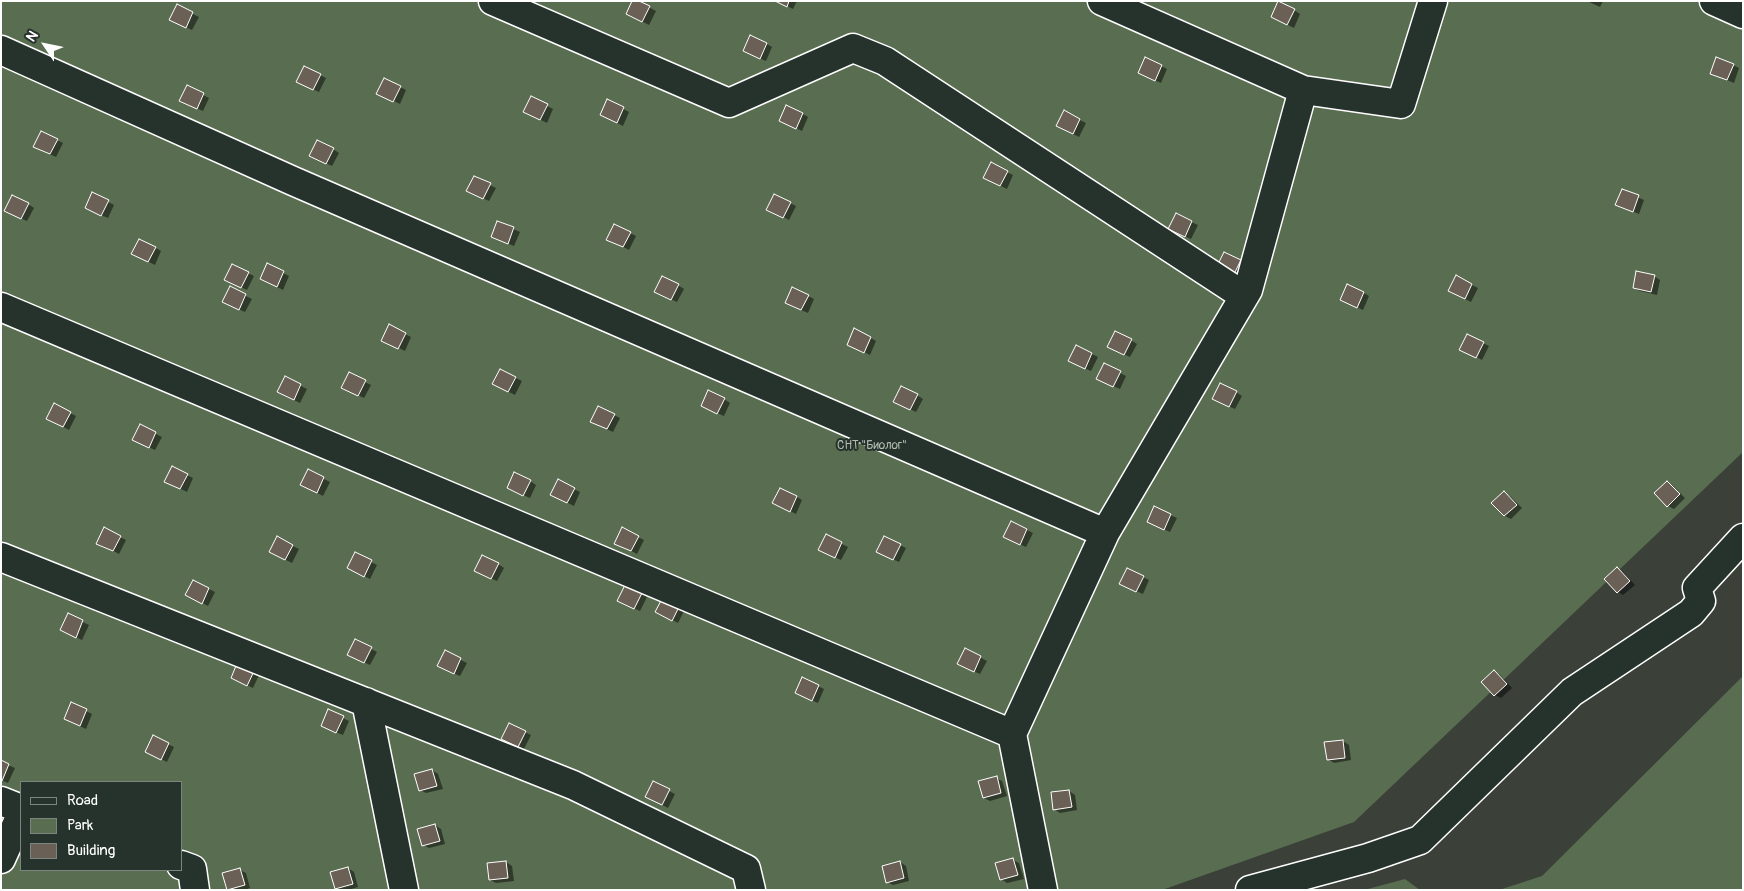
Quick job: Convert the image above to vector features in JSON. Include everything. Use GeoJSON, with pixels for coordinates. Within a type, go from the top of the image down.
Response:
{"type":"FeatureCollection","features":[{"type":"Feature","properties":{"kind":"lane"},"geometry":{"type":"LineString","coordinates":[[493,1],[729,103],[853,48],[885,61],[1244,296]]}},
{"type":"Feature","properties":{"kind":"lane"},"geometry":{"type":"LineString","coordinates":[[1102,1],[1303,90],[1400,104],[1433,1]]}},
{"type":"Feature","properties":{"kind":"lane"},"geometry":{"type":"LineString","coordinates":[[1714,1],[1743,14]]}},
{"type":"Feature","properties":{"kind":"lane"},"geometry":{"type":"LineString","coordinates":[[1,50],[302,185],[1105,533]]}},
{"type":"Feature","properties":{"kind":"lane"},"geometry":{"type":"LineString","coordinates":[[1043,890],[1012,734],[1105,533],[1248,290],[1303,90]]}},
{"type":"Feature","properties":{"kind":"lane"},"geometry":{"type":"LineString","coordinates":[[1,307],[1012,734]]}},
{"type":"Feature","properties":{"kind":"lane"},"geometry":{"type":"LineString","coordinates":[[1250,890],[1368,858],[1420,840],[1572,692],[1691,613],[1700,601],[1698,588],[1743,538]]}},
{"type":"Feature","properties":{"kind":"lane"},"geometry":{"type":"LineString","coordinates":[[1,557],[582,789],[746,870],[751,890]]}},
{"type":"Feature","properties":{"kind":"lane"},"geometry":{"type":"LineString","coordinates":[[366,702],[404,890]]}},
{"type":"Feature","properties":{"kind":"lane"},"geometry":{"type":"LineString","coordinates":[[1,801],[20,809]]}},
{"type":"Feature","properties":{"kind":"lane"},"geometry":{"type":"LineString","coordinates":[[1,859],[20,817]]}},
{"type":"Feature","properties":{"kind":"lane"},"geometry":{"type":"LineString","coordinates":[[182,865],[192,869],[195,890]]}},
{"type":"Feature","properties":{"kind":"green space","name":"СНТ \"Биолог\""},"geometry":{"type":"Polygon","coordinates":[[[1,1],[1743,1],[1743,452],[1354,822],[1162,890],[1,890],[1,1]]]}},
{"type":"Feature","properties":{"kind":"green space"},"geometry":{"type":"Polygon","coordinates":[[[1743,676],[1743,890],[1499,890],[1542,876],[1743,676]]]}},
{"type":"Feature","properties":{"kind":"green space"},"geometry":{"type":"Polygon","coordinates":[[[1405,879],[1420,890],[1364,890],[1405,879]]]}},
{"type":"Feature","properties":{"kind":"building"},"geometry":{"type":"Polygon","coordinates":[[[632,1],[639,1],[650,6],[642,22],[626,14],[632,1]]]}},
{"type":"Feature","properties":{"kind":"building"},"geometry":{"type":"Polygon","coordinates":[[[775,1],[789,1],[787,7],[775,1]]]}},
{"type":"Feature","properties":{"kind":"building"},"geometry":{"type":"Polygon","coordinates":[[[1278,1],[1295,9],[1287,25],[1271,17],[1278,1]]]}},
{"type":"Feature","properties":{"kind":"building"},"geometry":{"type":"Polygon","coordinates":[[[177,4],[193,12],[186,28],[169,20],[177,4]]]}},
{"type":"Feature","properties":{"kind":"building"},"geometry":{"type":"Polygon","coordinates":[[[750,35],[767,43],[760,59],[743,51],[750,35]]]}},
{"type":"Feature","properties":{"kind":"building"},"geometry":{"type":"Polygon","coordinates":[[[1145,57],[1162,65],[1155,81],[1138,73],[1145,57]]]}},
{"type":"Feature","properties":{"kind":"building"},"geometry":{"type":"Polygon","coordinates":[[[1716,57],[1734,64],[1727,80],[1710,74],[1716,57]]]}},
{"type":"Feature","properties":{"kind":"building"},"geometry":{"type":"Polygon","coordinates":[[[304,66],[321,74],[313,90],[296,82],[304,66]]]}},
{"type":"Feature","properties":{"kind":"building"},"geometry":{"type":"Polygon","coordinates":[[[384,78],[401,86],[393,102],[376,94],[384,78]]]}},
{"type":"Feature","properties":{"kind":"building"},"geometry":{"type":"Polygon","coordinates":[[[187,85],[204,93],[197,109],[179,101],[187,85]]]}},
{"type":"Feature","properties":{"kind":"building"},"geometry":{"type":"Polygon","coordinates":[[[531,96],[548,104],[540,120],[523,112],[531,96]]]}},
{"type":"Feature","properties":{"kind":"building"},"geometry":{"type":"Polygon","coordinates":[[[607,99],[624,107],[617,123],[600,115],[607,99]]]}},
{"type":"Feature","properties":{"kind":"building"},"geometry":{"type":"Polygon","coordinates":[[[786,105],[803,113],[796,129],[779,121],[786,105]]]}},
{"type":"Feature","properties":{"kind":"building"},"geometry":{"type":"Polygon","coordinates":[[[1064,110],[1080,119],[1073,134],[1056,126],[1064,110]]]}},
{"type":"Feature","properties":{"kind":"building"},"geometry":{"type":"Polygon","coordinates":[[[41,131],[58,139],[50,154],[33,147],[41,131]]]}},
{"type":"Feature","properties":{"kind":"building"},"geometry":{"type":"Polygon","coordinates":[[[317,140],[334,148],[326,164],[309,156],[317,140]]]}},
{"type":"Feature","properties":{"kind":"building"},"geometry":{"type":"Polygon","coordinates":[[[991,162],[1008,171],[1000,186],[983,178],[991,162]]]}},
{"type":"Feature","properties":{"kind":"building"},"geometry":{"type":"Polygon","coordinates":[[[474,176],[491,183],[483,199],[466,191],[474,176]]]}},
{"type":"Feature","properties":{"kind":"building"},"geometry":{"type":"Polygon","coordinates":[[[1622,189],[1639,195],[1633,212],[1615,205],[1622,189]]]}},
{"type":"Feature","properties":{"kind":"building"},"geometry":{"type":"Polygon","coordinates":[[[92,192],[109,200],[101,216],[85,208],[92,192]]]}},
{"type":"Feature","properties":{"kind":"building"},"geometry":{"type":"Polygon","coordinates":[[[774,194],[791,202],[783,218],[766,210],[774,194]]]}},
{"type":"Feature","properties":{"kind":"building"},"geometry":{"type":"Polygon","coordinates":[[[12,195],[29,203],[21,219],[4,211],[12,195]]]}},
{"type":"Feature","properties":{"kind":"building"},"geometry":{"type":"Polygon","coordinates":[[[1176,213],[1192,221],[1185,237],[1168,229],[1176,213]]]}},
{"type":"Feature","properties":{"kind":"building"},"geometry":{"type":"Polygon","coordinates":[[[497,221],[514,227],[508,244],[491,237],[497,221]]]}},
{"type":"Feature","properties":{"kind":"building"},"geometry":{"type":"Polygon","coordinates":[[[614,224],[631,232],[623,247],[606,240],[614,224]]]}},
{"type":"Feature","properties":{"kind":"building"},"geometry":{"type":"Polygon","coordinates":[[[139,239],[156,247],[148,262],[131,254],[139,239]]]}},
{"type":"Feature","properties":{"kind":"building"},"geometry":{"type":"Polygon","coordinates":[[[1224,252],[1241,260],[1233,276],[1216,268],[1224,252]]]}},
{"type":"Feature","properties":{"kind":"building"},"geometry":{"type":"Polygon","coordinates":[[[267,263],[284,271],[277,287],[260,279],[267,263]]]}},
{"type":"Feature","properties":{"kind":"building"},"geometry":{"type":"Polygon","coordinates":[[[232,264],[249,272],[241,288],[224,280],[232,264]]]}},
{"type":"Feature","properties":{"kind":"building"},"geometry":{"type":"Polygon","coordinates":[[[1636,271],[1655,275],[1651,292],[1633,288],[1636,271]]]}},
{"type":"Feature","properties":{"kind":"building"},"geometry":{"type":"Polygon","coordinates":[[[1456,275],[1472,284],[1465,299],[1448,291],[1456,275]]]}},
{"type":"Feature","properties":{"kind":"building"},"geometry":{"type":"Polygon","coordinates":[[[662,276],[679,284],[671,300],[654,292],[662,276]]]}},
{"type":"Feature","properties":{"kind":"building"},"geometry":{"type":"Polygon","coordinates":[[[1347,284],[1364,292],[1357,308],[1340,300],[1347,284]]]}},
{"type":"Feature","properties":{"kind":"building"},"geometry":{"type":"Polygon","coordinates":[[[230,286],[246,294],[239,310],[222,302],[230,286]]]}},
{"type":"Feature","properties":{"kind":"building"},"geometry":{"type":"Polygon","coordinates":[[[792,287],[809,295],[801,310],[785,303],[792,287]]]}},
{"type":"Feature","properties":{"kind":"building"},"geometry":{"type":"Polygon","coordinates":[[[389,324],[406,333],[398,349],[381,341],[389,324]]]}},
{"type":"Feature","properties":{"kind":"building"},"geometry":{"type":"Polygon","coordinates":[[[854,328],[871,337],[864,353],[847,345],[854,328]]]}},
{"type":"Feature","properties":{"kind":"building"},"geometry":{"type":"Polygon","coordinates":[[[1115,331],[1132,339],[1124,355],[1107,347],[1115,331]]]}},
{"type":"Feature","properties":{"kind":"building"},"geometry":{"type":"Polygon","coordinates":[[[1467,334],[1484,342],[1476,358],[1459,350],[1467,334]]]}},
{"type":"Feature","properties":{"kind":"building"},"geometry":{"type":"Polygon","coordinates":[[[1076,345],[1092,353],[1085,369],[1068,361],[1076,345]]]}},
{"type":"Feature","properties":{"kind":"building"},"geometry":{"type":"Polygon","coordinates":[[[1104,363],[1121,371],[1113,387],[1096,379],[1104,363]]]}},
{"type":"Feature","properties":{"kind":"building"},"geometry":{"type":"Polygon","coordinates":[[[500,369],[516,377],[508,392],[492,384],[500,369]]]}},
{"type":"Feature","properties":{"kind":"building"},"geometry":{"type":"Polygon","coordinates":[[[349,372],[366,380],[358,396],[341,388],[349,372]]]}},
{"type":"Feature","properties":{"kind":"building"},"geometry":{"type":"Polygon","coordinates":[[[285,376],[301,384],[294,400],[277,392],[285,376]]]}},
{"type":"Feature","properties":{"kind":"building"},"geometry":{"type":"Polygon","coordinates":[[[1220,383],[1237,391],[1229,407],[1212,399],[1220,383]]]}},
{"type":"Feature","properties":{"kind":"building"},"geometry":{"type":"Polygon","coordinates":[[[901,386],[918,394],[910,410],[893,402],[901,386]]]}},
{"type":"Feature","properties":{"kind":"building"},"geometry":{"type":"Polygon","coordinates":[[[708,390],[725,398],[717,414],[701,406],[708,390]]]}},
{"type":"Feature","properties":{"kind":"building"},"geometry":{"type":"Polygon","coordinates":[[[54,403],[71,412],[63,427],[46,419],[54,403]]]}},
{"type":"Feature","properties":{"kind":"building"},"geometry":{"type":"Polygon","coordinates":[[[598,406],[615,414],[607,429],[590,422],[598,406]]]}},
{"type":"Feature","properties":{"kind":"building"},"geometry":{"type":"Polygon","coordinates":[[[140,424],[156,432],[149,448],[132,440],[140,424]]]}},
{"type":"Feature","properties":{"kind":"building"},"geometry":{"type":"Polygon","coordinates":[[[172,466],[188,474],[180,489],[164,482],[172,466]]]}},
{"type":"Feature","properties":{"kind":"building"},"geometry":{"type":"Polygon","coordinates":[[[308,469],[324,477],[317,493],[300,485],[308,469]]]}},
{"type":"Feature","properties":{"kind":"building"},"geometry":{"type":"Polygon","coordinates":[[[514,472],[531,480],[523,496],[507,488],[514,472]]]}},
{"type":"Feature","properties":{"kind":"building"},"geometry":{"type":"Polygon","coordinates":[[[558,479],[575,488],[567,503],[550,495],[558,479]]]}},
{"type":"Feature","properties":{"kind":"building"},"geometry":{"type":"Polygon","coordinates":[[[1667,481],[1680,494],[1667,507],[1654,493],[1667,481]]]}},
{"type":"Feature","properties":{"kind":"building"},"geometry":{"type":"Polygon","coordinates":[[[780,488],[797,496],[790,512],[772,503],[780,488]]]}},
{"type":"Feature","properties":{"kind":"building"},"geometry":{"type":"Polygon","coordinates":[[[1504,491],[1517,505],[1504,516],[1491,503],[1504,491]]]}},
{"type":"Feature","properties":{"kind":"building"},"geometry":{"type":"Polygon","coordinates":[[[1154,506],[1171,514],[1164,530],[1147,522],[1154,506]]]}},
{"type":"Feature","properties":{"kind":"building"},"geometry":{"type":"Polygon","coordinates":[[[1011,521],[1027,529],[1020,545],[1003,537],[1011,521]]]}},
{"type":"Feature","properties":{"kind":"building"},"geometry":{"type":"Polygon","coordinates":[[[104,527],[121,536],[113,551],[96,544],[104,527]]]}},
{"type":"Feature","properties":{"kind":"building"},"geometry":{"type":"Polygon","coordinates":[[[622,527],[639,536],[631,551],[614,544],[622,527]]]}},
{"type":"Feature","properties":{"kind":"building"},"geometry":{"type":"Polygon","coordinates":[[[826,534],[842,542],[835,558],[818,550],[826,534]]]}},
{"type":"Feature","properties":{"kind":"building"},"geometry":{"type":"Polygon","coordinates":[[[277,536],[293,545],[285,560],[269,552],[277,536]]]}},
{"type":"Feature","properties":{"kind":"building"},"geometry":{"type":"Polygon","coordinates":[[[884,536],[901,544],[893,560],[876,552],[884,536]]]}},
{"type":"Feature","properties":{"kind":"building"},"geometry":{"type":"Polygon","coordinates":[[[355,552],[372,560],[364,577],[347,568],[355,552]]]}},
{"type":"Feature","properties":{"kind":"building"},"geometry":{"type":"Polygon","coordinates":[[[482,555],[499,563],[491,579],[474,571],[482,555]]]}},
{"type":"Feature","properties":{"kind":"building"},"geometry":{"type":"Polygon","coordinates":[[[1617,567],[1630,581],[1617,593],[1604,579],[1617,567]]]}},
{"type":"Feature","properties":{"kind":"building"},"geometry":{"type":"Polygon","coordinates":[[[1127,568],[1144,576],[1136,592],[1119,584],[1127,568]]]}},
{"type":"Feature","properties":{"kind":"building"},"geometry":{"type":"Polygon","coordinates":[[[193,580],[209,588],[202,604],[185,595],[193,580]]]}},
{"type":"Feature","properties":{"kind":"building"},"geometry":{"type":"Polygon","coordinates":[[[625,585],[642,593],[634,609],[617,601],[625,585]]]}},
{"type":"Feature","properties":{"kind":"building"},"geometry":{"type":"Polygon","coordinates":[[[663,597],[680,605],[672,621],[655,612],[663,597]]]}},
{"type":"Feature","properties":{"kind":"building"},"geometry":{"type":"Polygon","coordinates":[[[68,613],[83,620],[76,638],[60,630],[68,613]]]}},
{"type":"Feature","properties":{"kind":"building"},"geometry":{"type":"Polygon","coordinates":[[[355,639],[372,647],[364,663],[347,655],[355,639]]]}},
{"type":"Feature","properties":{"kind":"building"},"geometry":{"type":"Polygon","coordinates":[[[965,648],[981,656],[974,672],[957,664],[965,648]]]}},
{"type":"Feature","properties":{"kind":"building"},"geometry":{"type":"Polygon","coordinates":[[[445,650],[461,658],[454,674],[437,666],[445,650]]]}},
{"type":"Feature","properties":{"kind":"building"},"geometry":{"type":"Polygon","coordinates":[[[238,661],[255,669],[247,686],[231,678],[238,661]]]}},
{"type":"Feature","properties":{"kind":"building"},"geometry":{"type":"Polygon","coordinates":[[[1494,670],[1507,684],[1494,696],[1481,682],[1494,670]]]}},
{"type":"Feature","properties":{"kind":"building"},"geometry":{"type":"Polygon","coordinates":[[[802,677],[819,685],[812,701],[795,693],[802,677]]]}},
{"type":"Feature","properties":{"kind":"building"},"geometry":{"type":"Polygon","coordinates":[[[71,702],[87,709],[80,726],[64,719],[71,702]]]}},
{"type":"Feature","properties":{"kind":"building"},"geometry":{"type":"Polygon","coordinates":[[[328,709],[344,716],[336,733],[321,726],[328,709]]]}},
{"type":"Feature","properties":{"kind":"building"},"geometry":{"type":"Polygon","coordinates":[[[509,723],[526,731],[518,747],[501,739],[509,723]]]}},
{"type":"Feature","properties":{"kind":"building"},"geometry":{"type":"Polygon","coordinates":[[[153,735],[169,743],[161,760],[145,752],[153,735]]]}},
{"type":"Feature","properties":{"kind":"building"},"geometry":{"type":"Polygon","coordinates":[[[1343,740],[1345,758],[1327,760],[1324,742],[1343,740]]]}},
{"type":"Feature","properties":{"kind":"building"},"geometry":{"type":"Polygon","coordinates":[[[1,760],[9,764],[2,781],[1,781],[1,760]]]}},
{"type":"Feature","properties":{"kind":"building"},"geometry":{"type":"Polygon","coordinates":[[[432,769],[437,786],[419,791],[414,774],[432,769]]]}},
{"type":"Feature","properties":{"kind":"building"},"geometry":{"type":"Polygon","coordinates":[[[997,776],[1001,793],[983,798],[978,781],[997,776]]]}},
{"type":"Feature","properties":{"kind":"building"},"geometry":{"type":"Polygon","coordinates":[[[653,781],[670,789],[662,805],[645,797],[653,781]]]}},
{"type":"Feature","properties":{"kind":"building"},"geometry":{"type":"Polygon","coordinates":[[[1069,790],[1072,807],[1053,810],[1051,792],[1069,790]]]}},
{"type":"Feature","properties":{"kind":"building"},"geometry":{"type":"Polygon","coordinates":[[[435,824],[440,841],[422,846],[417,829],[435,824]]]}},
{"type":"Feature","properties":{"kind":"building"},"geometry":{"type":"Polygon","coordinates":[[[1013,858],[1018,875],[1000,880],[995,863],[1013,858]]]}},
{"type":"Feature","properties":{"kind":"building"},"geometry":{"type":"Polygon","coordinates":[[[506,861],[508,878],[489,880],[487,863],[506,861]]]}},
{"type":"Feature","properties":{"kind":"building"},"geometry":{"type":"Polygon","coordinates":[[[900,861],[904,878],[886,883],[882,866],[900,861]]]}},
{"type":"Feature","properties":{"kind":"building"},"geometry":{"type":"Polygon","coordinates":[[[348,867],[353,884],[335,889],[330,872],[348,867]]]}},
{"type":"Feature","properties":{"kind":"building"},"geometry":{"type":"Polygon","coordinates":[[[240,868],[245,885],[227,890],[222,873],[240,868]]]}}]}
